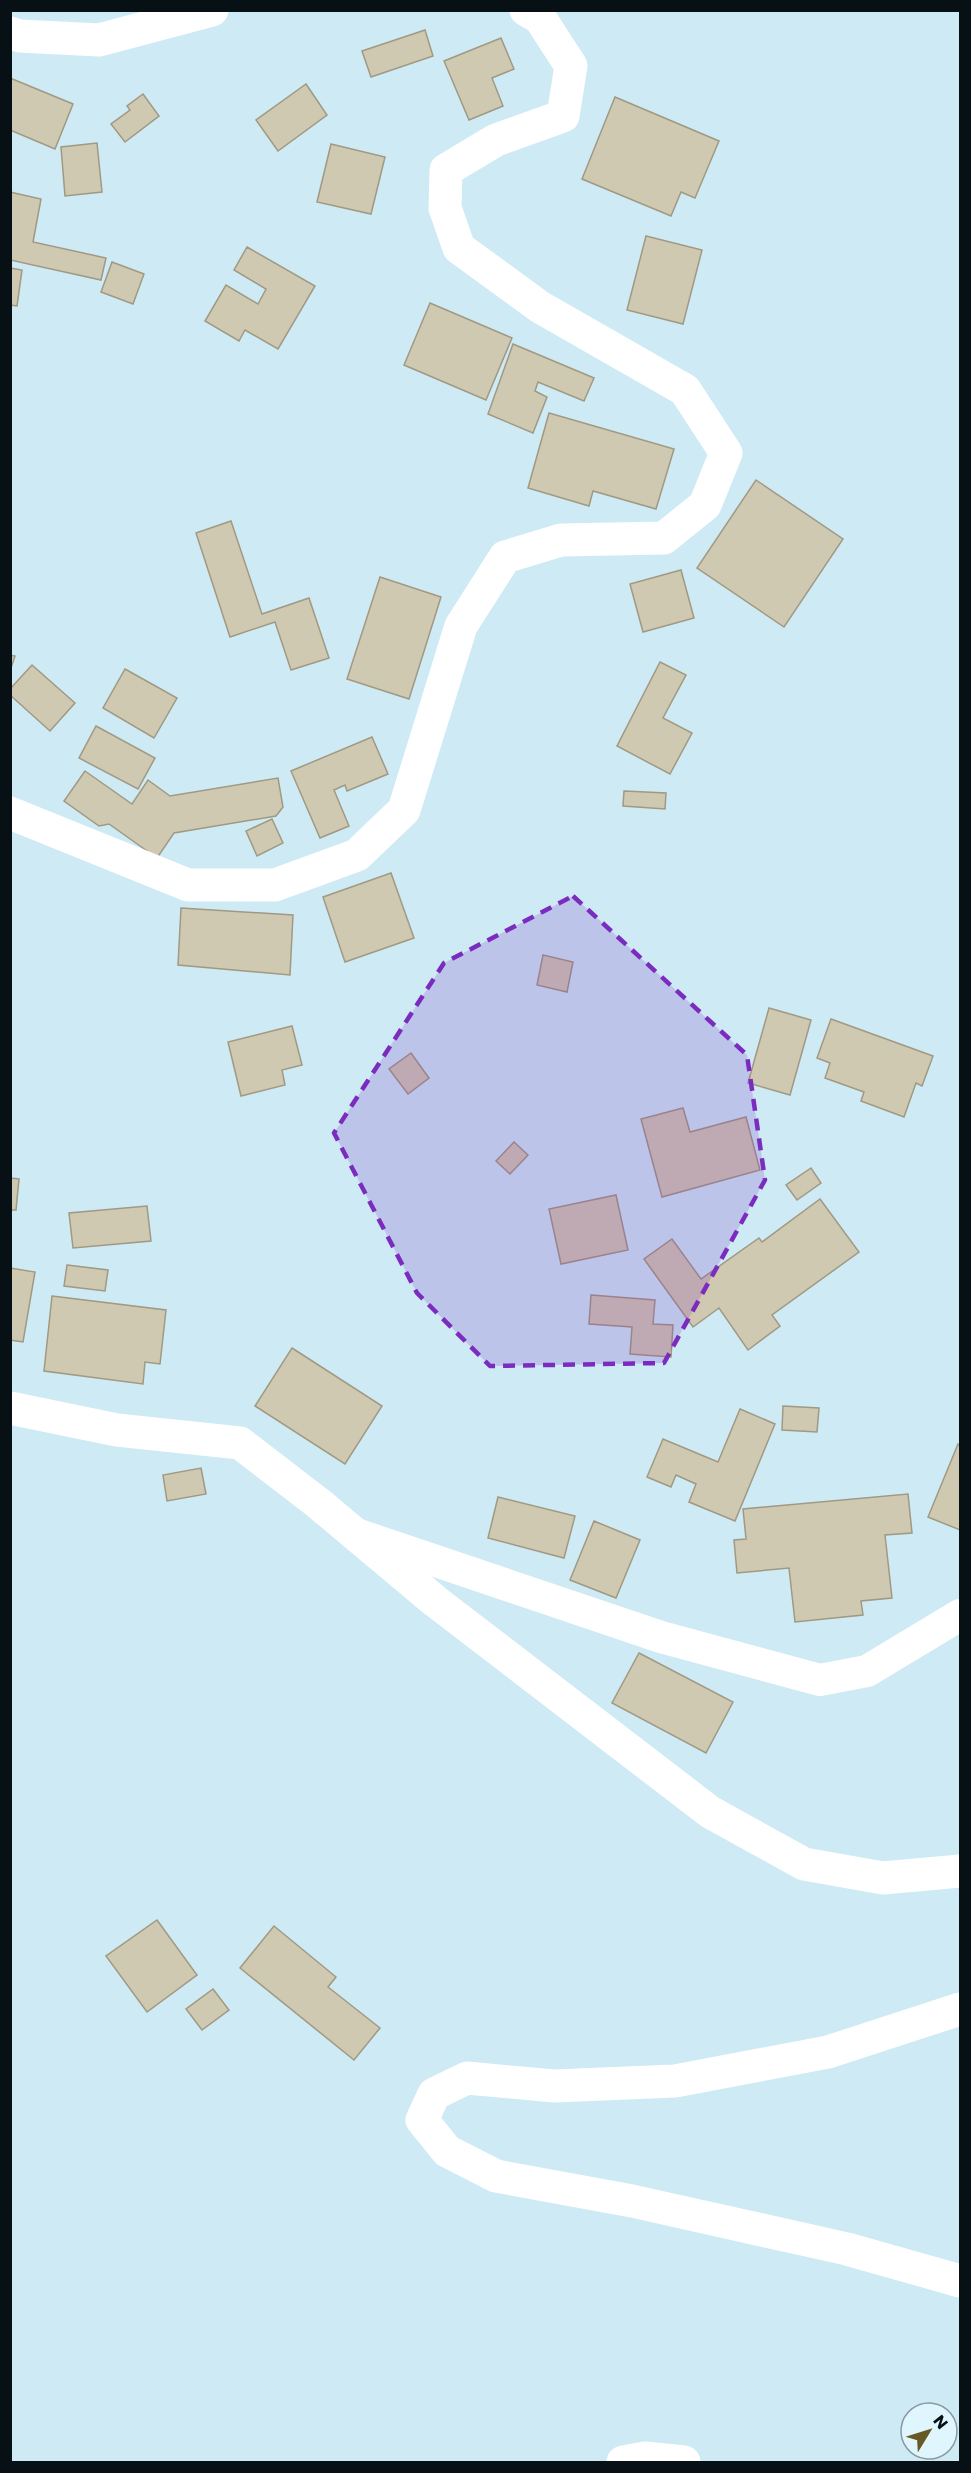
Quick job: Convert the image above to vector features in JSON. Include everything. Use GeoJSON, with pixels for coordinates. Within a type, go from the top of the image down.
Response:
{"type":"FeatureCollection","features":[{"type":"Feature","properties":{"kind":"street"},"geometry":{"type":"LineString","coordinates":[[10,33],[20,36],[99,40],[212,10]]}},
{"type":"Feature","properties":{"kind":"street"},"geometry":{"type":"LineString","coordinates":[[10,813],[188,885],[275,885],[357,855],[404,810],[461,626],[505,557],[561,540],[664,538],[705,505],[726,453],[685,390],[540,307],[459,248],[445,208],[446,170],[496,140],[563,116],[571,66],[540,18],[526,10]]}},
{"type":"Feature","properties":{"kind":"street"},"geometry":{"type":"LineString","coordinates":[[10,1408],[117,1430],[240,1443],[435,1601],[720,1818],[804,1864],[883,1878],[960,1871]]}},
{"type":"Feature","properties":{"kind":"street"},"geometry":{"type":"LineString","coordinates":[[355,1534],[661,1637],[820,1680],[867,1671],[960,1615]]}},
{"type":"Feature","properties":{"kind":"street"},"geometry":{"type":"LineString","coordinates":[[960,2009],[828,2052],[675,2081],[554,2086],[467,2078],[434,2094],[422,2120],[447,2151],[496,2176],[632,2201],[848,2249],[960,2281]]}},
{"type":"Feature","properties":{"kind":"street"},"geometry":{"type":"LineString","coordinates":[[624,2463],[645,2458],[684,2463]]}},
{"type":"Feature","properties":{"kind":"highlighted area"},"geometry":{"type":"Polygon","coordinates":[[[573,896],[747,1055],[765,1180],[664,1363],[490,1366],[417,1293],[334,1133],[444,963],[573,896]]]}},
{"type":"Feature","properties":{"kind":"building"},"geometry":{"type":"Polygon","coordinates":[[[425,30],[433,56],[371,77],[362,51],[425,30]]]}},
{"type":"Feature","properties":{"kind":"building"},"geometry":{"type":"Polygon","coordinates":[[[501,38],[514,69],[492,78],[503,106],[469,120],[444,61],[501,38]]]}},
{"type":"Feature","properties":{"kind":"building"},"geometry":{"type":"Polygon","coordinates":[[[10,78],[73,104],[55,149],[10,130],[10,78]]]}},
{"type":"Feature","properties":{"kind":"building"},"geometry":{"type":"Polygon","coordinates":[[[306,84],[327,115],[278,151],[256,120],[306,84]]]}},
{"type":"Feature","properties":{"kind":"building"},"geometry":{"type":"Polygon","coordinates":[[[143,94],[159,116],[125,142],[111,124],[130,110],[127,106],[143,94]]]}},
{"type":"Feature","properties":{"kind":"building"},"geometry":{"type":"Polygon","coordinates":[[[615,97],[719,141],[695,198],[681,192],[671,216],[582,179],[615,97]]]}},
{"type":"Feature","properties":{"kind":"building"},"geometry":{"type":"Polygon","coordinates":[[[97,143],[102,192],[65,196],[61,147],[97,143]]]}},
{"type":"Feature","properties":{"kind":"building"},"geometry":{"type":"Polygon","coordinates":[[[331,144],[385,157],[371,214],[317,202],[331,144]]]}},
{"type":"Feature","properties":{"kind":"building"},"geometry":{"type":"Polygon","coordinates":[[[10,192],[41,199],[33,242],[106,258],[101,280],[10,260],[10,192]]]}},
{"type":"Feature","properties":{"kind":"building"},"geometry":{"type":"Polygon","coordinates":[[[646,236],[702,250],[683,324],[627,310],[646,236]]]}},
{"type":"Feature","properties":{"kind":"building"},"geometry":{"type":"Polygon","coordinates":[[[247,247],[315,286],[278,349],[245,330],[239,341],[205,321],[226,285],[258,304],[266,289],[234,270],[247,247]]]}},
{"type":"Feature","properties":{"kind":"building"},"geometry":{"type":"Polygon","coordinates":[[[112,262],[144,274],[133,304],[101,292],[112,262]]]}},
{"type":"Feature","properties":{"kind":"building"},"geometry":{"type":"Polygon","coordinates":[[[10,268],[22,270],[17,306],[10,305],[10,268]]]}},
{"type":"Feature","properties":{"kind":"building"},"geometry":{"type":"Polygon","coordinates":[[[430,303],[512,338],[486,400],[404,365],[430,303]]]}},
{"type":"Feature","properties":{"kind":"building"},"geometry":{"type":"Polygon","coordinates":[[[513,344],[594,378],[584,401],[538,382],[535,391],[547,397],[533,433],[488,414],[513,344]]]}},
{"type":"Feature","properties":{"kind":"building"},"geometry":{"type":"Polygon","coordinates":[[[549,413],[674,449],[656,509],[593,491],[589,506],[528,488],[549,413]]]}},
{"type":"Feature","properties":{"kind":"building"},"geometry":{"type":"Polygon","coordinates":[[[756,480],[843,539],[784,627],[697,568],[756,480]]]}},
{"type":"Feature","properties":{"kind":"building"},"geometry":{"type":"Polygon","coordinates":[[[231,521],[262,614],[309,598],[329,658],[291,670],[275,622],[230,637],[196,533],[231,521]]]}},
{"type":"Feature","properties":{"kind":"building"},"geometry":{"type":"Polygon","coordinates":[[[681,570],[694,618],[643,632],[630,584],[681,570]]]}},
{"type":"Feature","properties":{"kind":"building"},"geometry":{"type":"Polygon","coordinates":[[[380,577],[441,597],[409,699],[347,679],[380,577]]]}},
{"type":"Feature","properties":{"kind":"building"},"geometry":{"type":"Polygon","coordinates":[[[10,655],[15,656],[10,671],[10,655]]]}},
{"type":"Feature","properties":{"kind":"building"},"geometry":{"type":"Polygon","coordinates":[[[660,662],[686,675],[663,718],[692,733],[670,774],[617,746],[660,662]]]}},
{"type":"Feature","properties":{"kind":"building"},"geometry":{"type":"Polygon","coordinates":[[[32,665],[75,703],[50,731],[10,695],[10,689],[32,665]]]}},
{"type":"Feature","properties":{"kind":"building"},"geometry":{"type":"Polygon","coordinates":[[[125,669],[177,698],[154,738],[103,708],[125,669]]]}},
{"type":"Feature","properties":{"kind":"building"},"geometry":{"type":"Polygon","coordinates":[[[96,726],[155,758],[138,789],[79,758],[96,726]]]}},
{"type":"Feature","properties":{"kind":"building"},"geometry":{"type":"Polygon","coordinates":[[[372,737],[388,774],[347,791],[345,785],[334,790],[349,826],[320,838],[291,771],[372,737]]]}},
{"type":"Feature","properties":{"kind":"building"},"geometry":{"type":"Polygon","coordinates":[[[85,771],[132,804],[148,780],[170,796],[278,778],[283,807],[276,816],[174,833],[157,858],[109,824],[99,826],[64,801],[85,771]]]}},
{"type":"Feature","properties":{"kind":"building"},"geometry":{"type":"Polygon","coordinates":[[[624,791],[666,793],[665,809],[623,806],[624,791]]]}},
{"type":"Feature","properties":{"kind":"building"},"geometry":{"type":"Polygon","coordinates":[[[272,819],[283,843],[257,856],[246,831],[272,819]]]}},
{"type":"Feature","properties":{"kind":"building"},"geometry":{"type":"Polygon","coordinates":[[[391,873],[414,938],[345,962],[323,897],[391,873]]]}},
{"type":"Feature","properties":{"kind":"building"},"geometry":{"type":"Polygon","coordinates":[[[181,908],[293,915],[290,975],[178,965],[181,908]]]}},
{"type":"Feature","properties":{"kind":"building"},"geometry":{"type":"Polygon","coordinates":[[[543,955],[573,962],[567,992],[537,985],[543,955]]]}},
{"type":"Feature","properties":{"kind":"building"},"geometry":{"type":"Polygon","coordinates":[[[769,1008],[811,1020],[790,1095],[748,1083],[769,1008]]]}},
{"type":"Feature","properties":{"kind":"building"},"geometry":{"type":"Polygon","coordinates":[[[831,1019],[933,1056],[922,1086],[916,1083],[904,1117],[861,1101],[864,1092],[825,1078],[830,1063],[817,1058],[831,1019]]]}},
{"type":"Feature","properties":{"kind":"building"},"geometry":{"type":"Polygon","coordinates":[[[292,1026],[302,1065],[282,1070],[285,1085],[241,1096],[228,1042],[292,1026]]]}},
{"type":"Feature","properties":{"kind":"building"},"geometry":{"type":"Polygon","coordinates":[[[411,1053],[429,1078],[408,1094],[389,1069],[411,1053]]]}},
{"type":"Feature","properties":{"kind":"building"},"geometry":{"type":"Polygon","coordinates":[[[683,1108],[690,1132],[746,1117],[760,1170],[662,1197],[641,1119],[683,1108]]]}},
{"type":"Feature","properties":{"kind":"building"},"geometry":{"type":"Polygon","coordinates":[[[514,1142],[528,1155],[510,1174],[496,1161],[514,1142]]]}},
{"type":"Feature","properties":{"kind":"building"},"geometry":{"type":"Polygon","coordinates":[[[811,1168],[821,1183],[797,1200],[786,1185],[811,1168]]]}},
{"type":"Feature","properties":{"kind":"building"},"geometry":{"type":"Polygon","coordinates":[[[10,1178],[19,1179],[16,1210],[10,1210],[10,1178]]]}},
{"type":"Feature","properties":{"kind":"building"},"geometry":{"type":"Polygon","coordinates":[[[616,1195],[628,1250],[561,1264],[549,1209],[616,1195]]]}},
{"type":"Feature","properties":{"kind":"building"},"geometry":{"type":"Polygon","coordinates":[[[820,1199],[859,1252],[772,1315],[780,1326],[748,1350],[719,1308],[693,1327],[644,1259],[672,1239],[701,1279],[759,1238],[762,1242],[820,1199]]]}},
{"type":"Feature","properties":{"kind":"building"},"geometry":{"type":"Polygon","coordinates":[[[147,1206],[151,1241],[73,1248],[69,1213],[147,1206]]]}},
{"type":"Feature","properties":{"kind":"building"},"geometry":{"type":"Polygon","coordinates":[[[67,1265],[108,1270],[105,1291],[64,1286],[67,1265]]]}},
{"type":"Feature","properties":{"kind":"building"},"geometry":{"type":"Polygon","coordinates":[[[10,1268],[35,1272],[23,1342],[10,1340],[10,1268]]]}},
{"type":"Feature","properties":{"kind":"building"},"geometry":{"type":"Polygon","coordinates":[[[591,1295],[655,1300],[653,1324],[673,1325],[671,1357],[630,1354],[632,1327],[589,1324],[591,1295]]]}},
{"type":"Feature","properties":{"kind":"building"},"geometry":{"type":"Polygon","coordinates":[[[52,1296],[166,1310],[160,1364],[145,1362],[143,1384],[44,1371],[52,1296]]]}},
{"type":"Feature","properties":{"kind":"building"},"geometry":{"type":"Polygon","coordinates":[[[292,1348],[382,1406],[345,1464],[255,1406],[292,1348]]]}},
{"type":"Feature","properties":{"kind":"building"},"geometry":{"type":"Polygon","coordinates":[[[783,1406],[819,1408],[817,1432],[782,1430],[783,1406]]]}},
{"type":"Feature","properties":{"kind":"building"},"geometry":{"type":"Polygon","coordinates":[[[740,1409],[775,1424],[735,1521],[689,1502],[696,1484],[676,1475],[671,1487],[647,1477],[663,1439],[718,1462],[740,1409]]]}},
{"type":"Feature","properties":{"kind":"building"},"geometry":{"type":"Polygon","coordinates":[[[958,1444],[960,1446],[960,1530],[928,1517],[958,1444]]]}},
{"type":"Feature","properties":{"kind":"building"},"geometry":{"type":"Polygon","coordinates":[[[201,1468],[206,1494],[167,1501],[163,1475],[201,1468]]]}},
{"type":"Feature","properties":{"kind":"building"},"geometry":{"type":"Polygon","coordinates":[[[908,1494],[912,1533],[885,1535],[892,1598],[861,1601],[863,1615],[795,1622],[789,1568],[737,1573],[734,1540],[746,1539],[743,1509],[908,1494]]]}},
{"type":"Feature","properties":{"kind":"building"},"geometry":{"type":"Polygon","coordinates":[[[498,1497],[575,1516],[564,1558],[488,1538],[498,1497]]]}},
{"type":"Feature","properties":{"kind":"building"},"geometry":{"type":"Polygon","coordinates":[[[594,1521],[640,1540],[616,1598],[570,1580],[594,1521]]]}},
{"type":"Feature","properties":{"kind":"building"},"geometry":{"type":"Polygon","coordinates":[[[639,1653],[733,1702],[706,1753],[612,1703],[639,1653]]]}},
{"type":"Feature","properties":{"kind":"building"},"geometry":{"type":"Polygon","coordinates":[[[157,1920],[197,1975],[147,2012],[106,1956],[157,1920]]]}},
{"type":"Feature","properties":{"kind":"building"},"geometry":{"type":"Polygon","coordinates":[[[274,1926],[336,1977],[328,1987],[380,2028],[354,2060],[240,1968],[274,1926]]]}},
{"type":"Feature","properties":{"kind":"building"},"geometry":{"type":"Polygon","coordinates":[[[213,1989],[229,2010],[202,2030],[186,2009],[213,1989]]]}}]}
